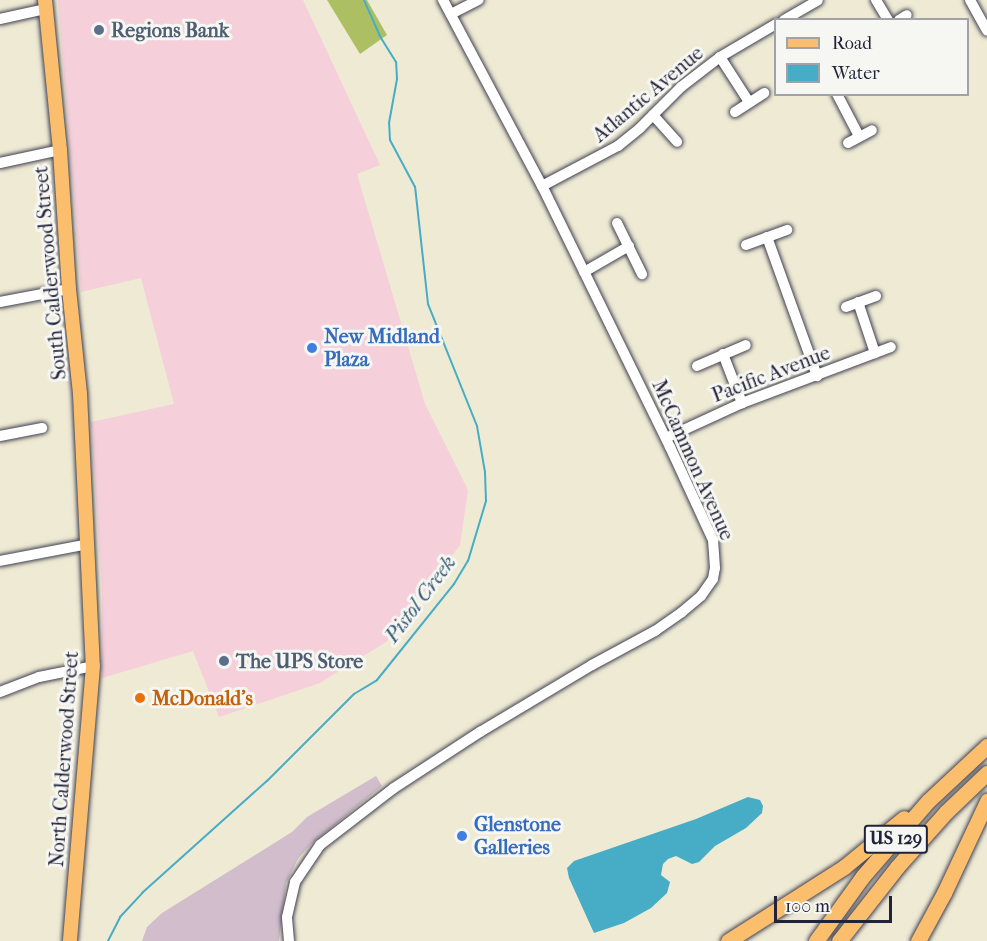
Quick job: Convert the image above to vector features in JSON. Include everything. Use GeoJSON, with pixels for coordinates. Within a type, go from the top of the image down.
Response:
{"type":"FeatureCollection","features":[{"type":"Feature","properties":{"kind":"highway","name":"US 129"},"geometry":{"type":"LineString","coordinates":[[816,941],[863,876],[928,801],[987,746]]}},
{"type":"Feature","properties":{"kind":"highway","name":"US 129"},"geometry":{"type":"LineString","coordinates":[[839,941],[904,859],[946,812],[987,773]]}},
{"type":"Feature","properties":{"kind":"highway"},"geometry":{"type":"LineString","coordinates":[[728,941],[844,867],[928,801]]}},
{"type":"Feature","properties":{"kind":"highway"},"geometry":{"type":"LineString","coordinates":[[918,941],[927,934],[987,801]]}},
{"type":"Feature","properties":{"kind":"main road","name":"South Calderwood Street"},"geometry":{"type":"LineString","coordinates":[[45,4],[60,150],[69,289],[80,394],[88,544]]}},
{"type":"Feature","properties":{"kind":"main road","name":"North Calderwood Street"},"geometry":{"type":"LineString","coordinates":[[70,941],[93,666],[88,544]]}},
{"type":"Feature","properties":{"kind":"street","name":"McCammon Avenue"},"geometry":{"type":"LineString","coordinates":[[289,941],[287,917],[294,882],[320,845],[394,788],[592,665],[655,631],[701,596],[713,579],[717,556],[713,540],[666,438],[542,186],[443,0]]}},
{"type":"Feature","properties":{"kind":"street"},"geometry":{"type":"LineString","coordinates":[[451,14],[479,0]]}},
{"type":"Feature","properties":{"kind":"street"},"geometry":{"type":"LineString","coordinates":[[791,18],[818,0]]}},
{"type":"Feature","properties":{"kind":"street"},"geometry":{"type":"LineString","coordinates":[[876,0],[887,18]]}},
{"type":"Feature","properties":{"kind":"street"},"geometry":{"type":"LineString","coordinates":[[970,0],[987,31]]}},
{"type":"Feature","properties":{"kind":"street"},"geometry":{"type":"LineString","coordinates":[[0,19],[45,4]]}},
{"type":"Feature","properties":{"kind":"street","name":"Atlantic Avenue"},"geometry":{"type":"LineString","coordinates":[[542,186],[601,157],[640,128],[681,87],[720,57],[774,25]]}},
{"type":"Feature","properties":{"kind":"street"},"geometry":{"type":"LineString","coordinates":[[720,57],[749,102]]}},
{"type":"Feature","properties":{"kind":"street"},"geometry":{"type":"LineString","coordinates":[[735,112],[764,93]]}},
{"type":"Feature","properties":{"kind":"street"},"geometry":{"type":"LineString","coordinates":[[838,96],[860,136]]}},
{"type":"Feature","properties":{"kind":"street"},"geometry":{"type":"LineString","coordinates":[[653,115],[677,142]]}},
{"type":"Feature","properties":{"kind":"street"},"geometry":{"type":"LineString","coordinates":[[848,143],[872,130]]}},
{"type":"Feature","properties":{"kind":"street"},"geometry":{"type":"LineString","coordinates":[[0,163],[60,150]]}},
{"type":"Feature","properties":{"kind":"street"},"geometry":{"type":"LineString","coordinates":[[617,223],[642,274]]}},
{"type":"Feature","properties":{"kind":"street"},"geometry":{"type":"LineString","coordinates":[[746,245],[787,230]]}},
{"type":"Feature","properties":{"kind":"street"},"geometry":{"type":"LineString","coordinates":[[767,237],[817,376]]}},
{"type":"Feature","properties":{"kind":"street"},"geometry":{"type":"LineString","coordinates":[[584,272],[629,246]]}},
{"type":"Feature","properties":{"kind":"street"},"geometry":{"type":"LineString","coordinates":[[0,302],[69,289]]}},
{"type":"Feature","properties":{"kind":"street"},"geometry":{"type":"LineString","coordinates":[[846,307],[876,296]]}},
{"type":"Feature","properties":{"kind":"street"},"geometry":{"type":"LineString","coordinates":[[858,302],[875,353]]}},
{"type":"Feature","properties":{"kind":"street"},"geometry":{"type":"LineString","coordinates":[[697,366],[746,345]]}},
{"type":"Feature","properties":{"kind":"street","name":"Pacific Avenue"},"geometry":{"type":"LineString","coordinates":[[666,438],[742,403],[891,347]]}},
{"type":"Feature","properties":{"kind":"street"},"geometry":{"type":"LineString","coordinates":[[723,354],[742,403]]}},
{"type":"Feature","properties":{"kind":"street"},"geometry":{"type":"LineString","coordinates":[[0,436],[42,428]]}},
{"type":"Feature","properties":{"kind":"street"},"geometry":{"type":"LineString","coordinates":[[0,561],[88,544]]}},
{"type":"Feature","properties":{"kind":"street"},"geometry":{"type":"LineString","coordinates":[[0,692],[39,677],[93,666]]}},
{"type":"Feature","properties":{"kind":"shaded area"},"geometry":{"type":"Polygon","coordinates":[[[58,0],[303,0],[380,165],[357,174],[425,404],[468,490],[460,545],[386,642],[320,683],[219,717],[193,651],[102,678],[102,593],[91,422],[174,404],[141,278],[81,292],[58,0]]]}},
{"type":"Feature","properties":{"kind":"shaded area"},"geometry":{"type":"Polygon","coordinates":[[[376,776],[382,786],[311,844],[298,859],[286,883],[279,941],[142,941],[147,927],[162,913],[292,832],[307,817],[376,776]]]}},
{"type":"Feature","properties":{"kind":"green space"},"geometry":{"type":"Polygon","coordinates":[[[327,0],[367,0],[387,35],[360,54],[327,0]]]}},
{"type":"Feature","properties":{"kind":"water"},"geometry":{"type":"Polygon","coordinates":[[[748,797],[760,800],[763,806],[762,813],[746,828],[715,846],[699,862],[692,864],[676,856],[668,859],[663,864],[661,875],[670,882],[667,893],[651,908],[624,923],[594,933],[569,878],[567,868],[574,861],[696,819],[748,797]]]}},
{"type":"Feature","properties":{"kind":"waterway","name":"Pistol Creek"},"geometry":{"type":"LineString","coordinates":[[108,941],[120,917],[142,893],[267,781],[354,694],[377,680],[454,584],[468,561],[486,501],[485,472],[477,426],[428,304],[415,187],[390,140],[389,123],[397,79],[396,62],[380,36],[364,0]]}},
{"type":"Feature","properties":{"kind":"place","name":"Regions Bank"},"geometry":{"type":"Point","coordinates":[99,30]}},
{"type":"Feature","properties":{"kind":"place","name":"New Midland Plaza"},"geometry":{"type":"Point","coordinates":[312,348]}},
{"type":"Feature","properties":{"kind":"place","name":"The UPS Store"},"geometry":{"type":"Point","coordinates":[224,661]}},
{"type":"Feature","properties":{"kind":"place","name":"McDonald's"},"geometry":{"type":"Point","coordinates":[140,698]}},
{"type":"Feature","properties":{"kind":"place","name":"Glenstone Galleries"},"geometry":{"type":"Point","coordinates":[462,836]}}]}
